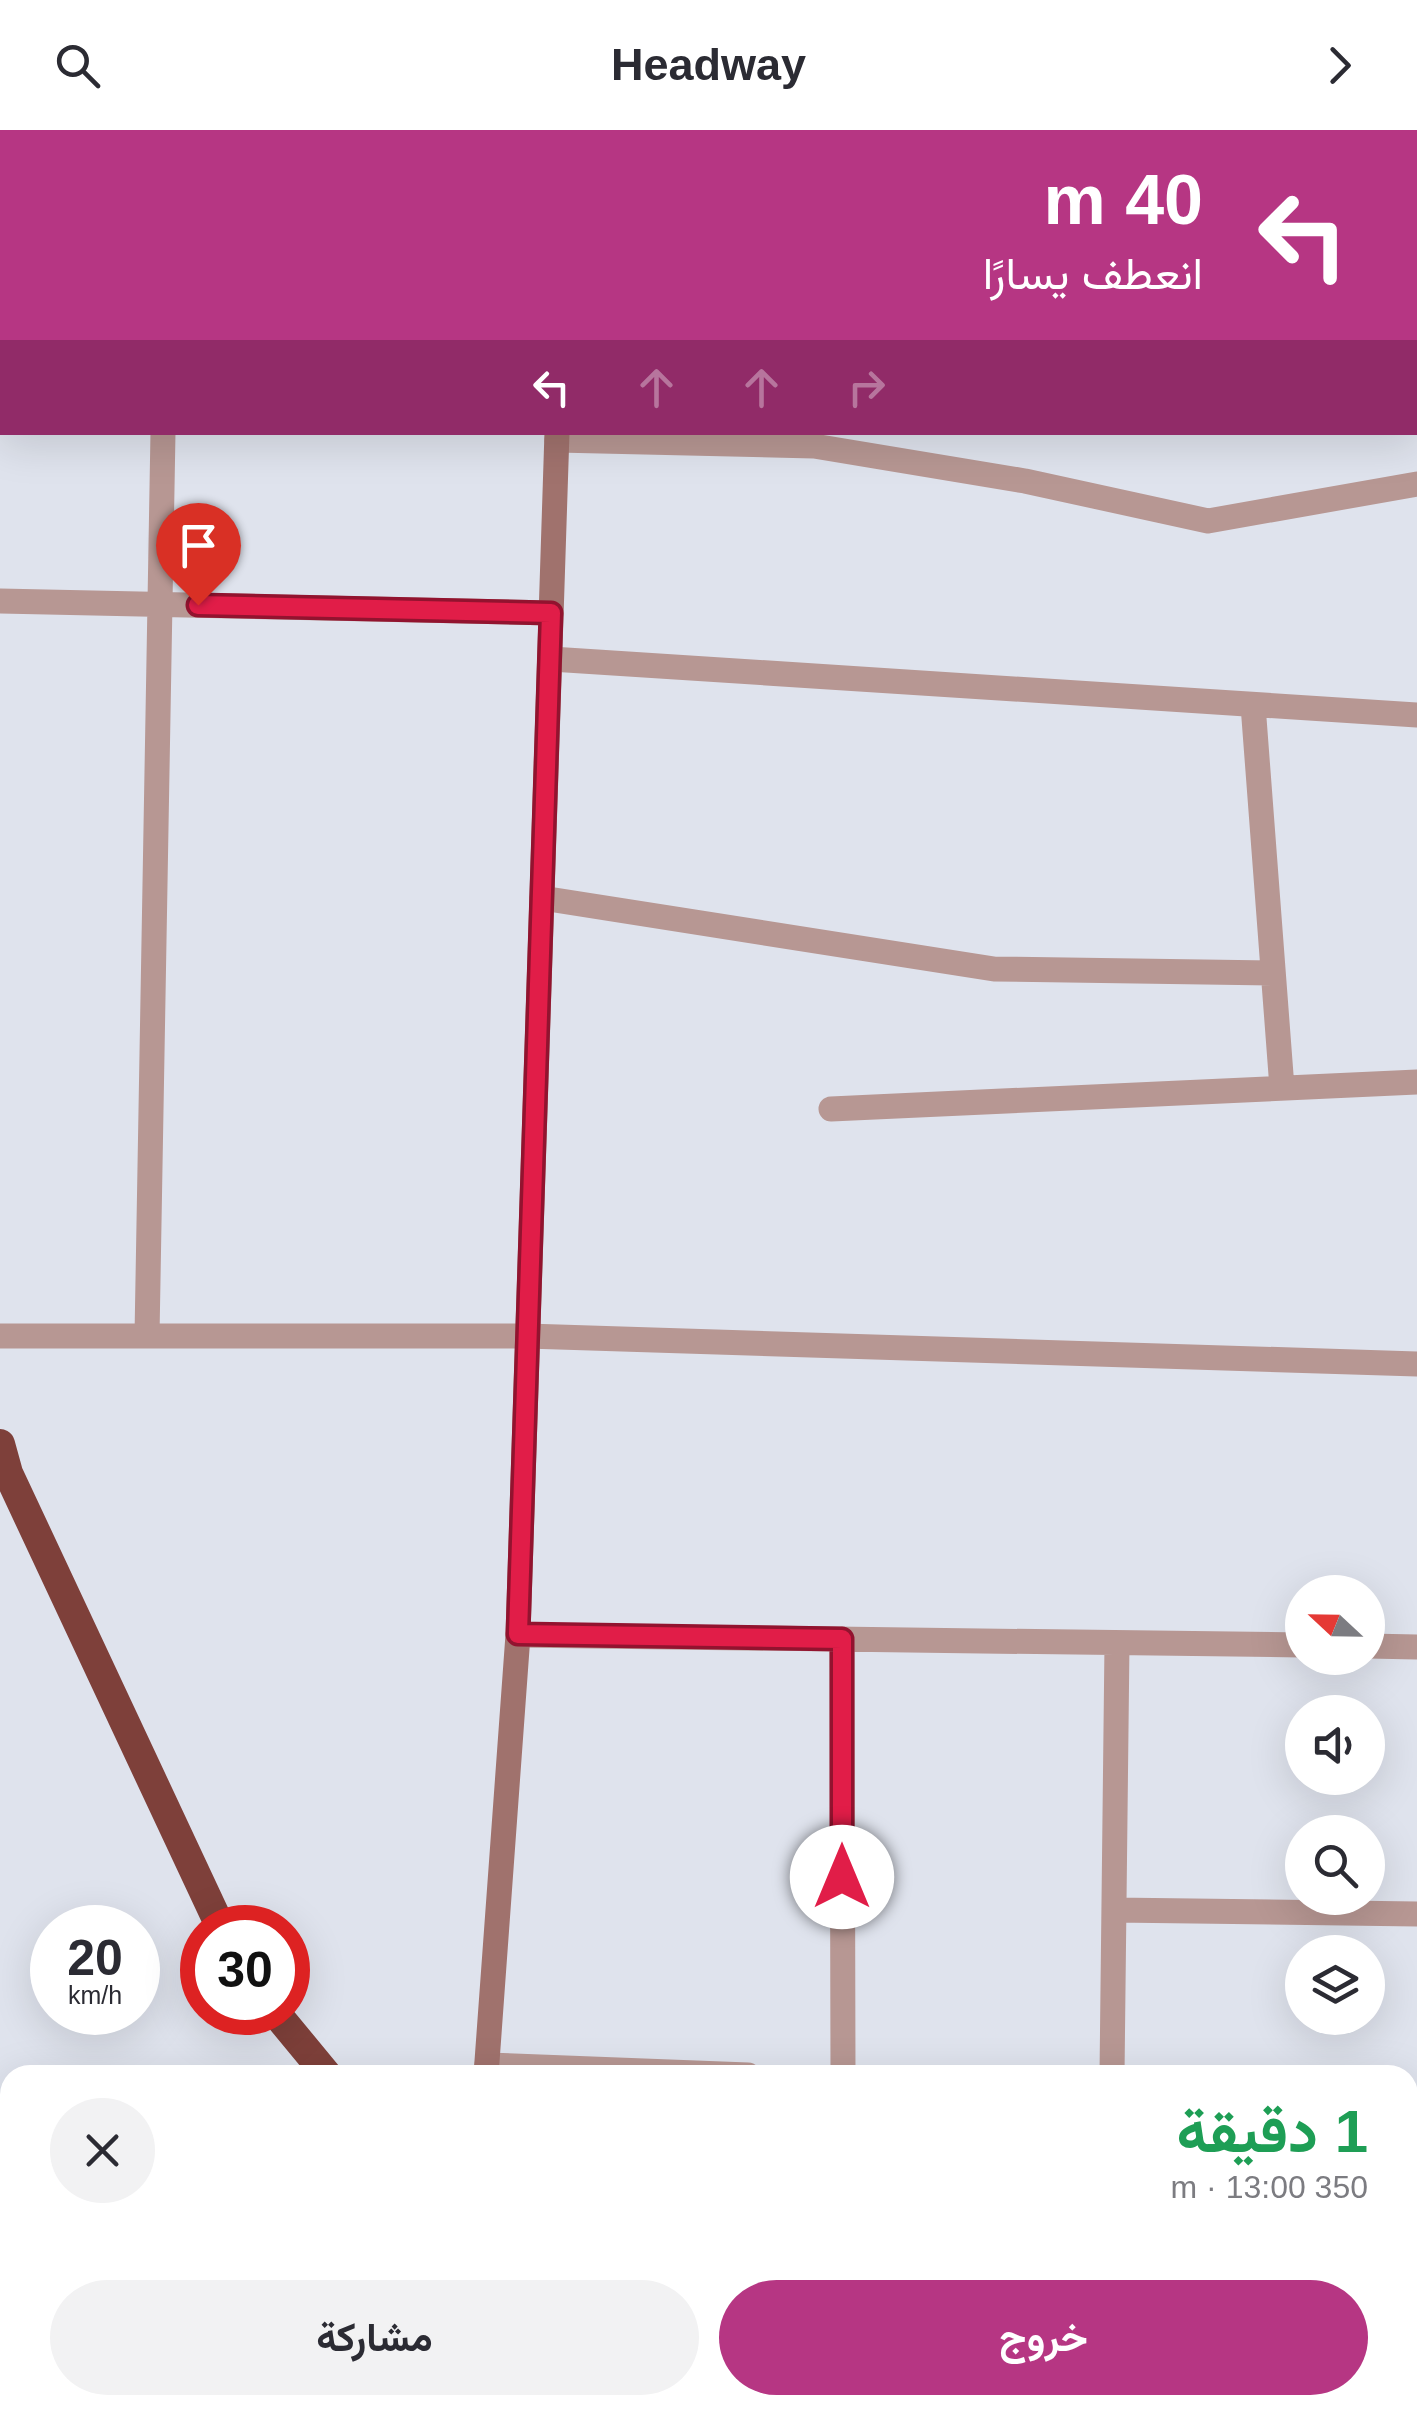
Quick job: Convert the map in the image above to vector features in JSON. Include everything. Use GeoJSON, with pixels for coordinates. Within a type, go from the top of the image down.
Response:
{"type":"FeatureCollection","features":[{"type":"Feature","properties":{"kind":"highway"},"geometry":{"type":"LineString","coordinates":[[0,1444],[8,1473],[211,1905]]}},
{"type":"Feature","properties":{"kind":"highway"},"geometry":{"type":"LineString","coordinates":[[294,2035],[319,2065]]}},
{"type":"Feature","properties":{"kind":"street"},"geometry":{"type":"LineString","coordinates":[[147,1336],[163,435]]}},
{"type":"Feature","properties":{"kind":"street"},"geometry":{"type":"LineString","coordinates":[[487,2065],[518,1634],[557,436],[814,446],[1026,481],[1208,520],[1417,484]]}},
{"type":"Feature","properties":{"kind":"street"},"geometry":{"type":"LineString","coordinates":[[0,601],[551,613]]}},
{"type":"Feature","properties":{"kind":"street"},"geometry":{"type":"LineString","coordinates":[[551,659],[1417,715]]}},
{"type":"Feature","properties":{"kind":"street"},"geometry":{"type":"LineString","coordinates":[[1253,705],[1282,1088]]}},
{"type":"Feature","properties":{"kind":"street"},"geometry":{"type":"LineString","coordinates":[[542,898],[994,969],[1273,973]]}},
{"type":"Feature","properties":{"kind":"street"},"geometry":{"type":"LineString","coordinates":[[831,1109],[1417,1082]]}},
{"type":"Feature","properties":{"kind":"street"},"geometry":{"type":"LineString","coordinates":[[0,1336],[527,1336],[1417,1364]]}},
{"type":"Feature","properties":{"kind":"street"},"geometry":{"type":"LineString","coordinates":[[518,1634],[1285,1645]]}},
{"type":"Feature","properties":{"kind":"street"},"geometry":{"type":"LineString","coordinates":[[842,1639],[842,2065]]}},
{"type":"Feature","properties":{"kind":"street"},"geometry":{"type":"LineString","coordinates":[[1112,2065],[1117,1642]]}},
{"type":"Feature","properties":{"kind":"street"},"geometry":{"type":"LineString","coordinates":[[1385,1646],[1417,1647]]}},
{"type":"Feature","properties":{"kind":"street"},"geometry":{"type":"LineString","coordinates":[[1114,1910],[1417,1914]]}},
{"type":"Feature","properties":{"kind":"route"},"geometry":{"type":"LineString","coordinates":[[198,605],[551,613],[518,1634],[842,1639],[842,1877]]}}]}
